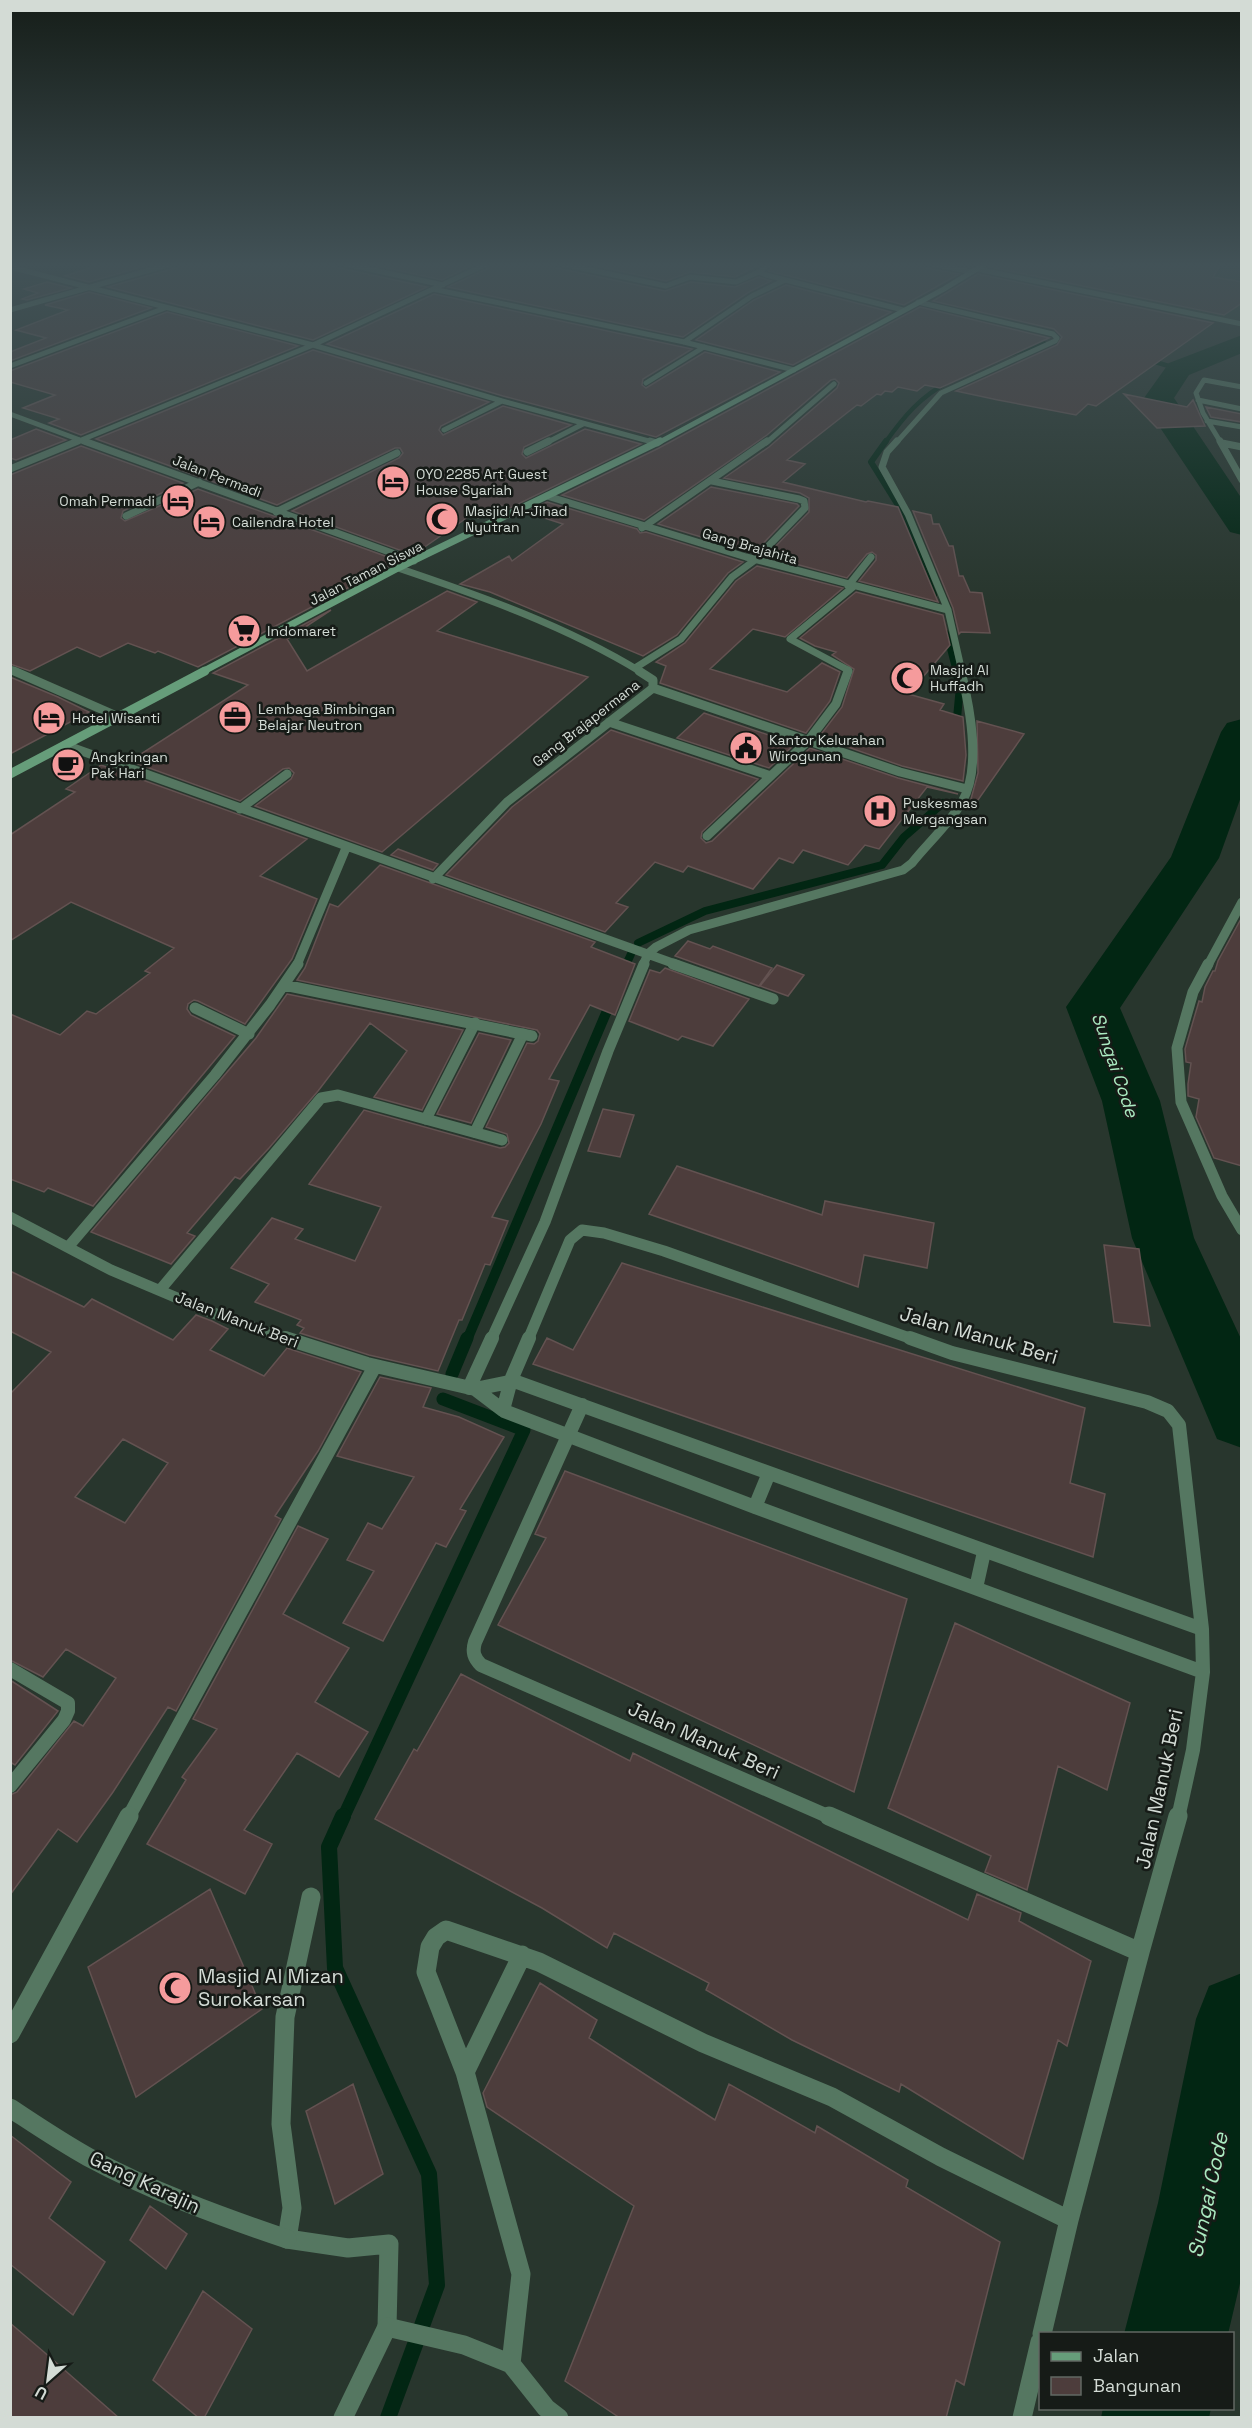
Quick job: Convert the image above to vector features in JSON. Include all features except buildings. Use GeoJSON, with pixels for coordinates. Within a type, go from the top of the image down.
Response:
{"type":"FeatureCollection","features":[{"type":"Feature","properties":{"kind":"main road","name":"Jalan Taman Siswa"},"geometry":{"type":"LineString","coordinates":[[10,774],[398,568],[657,443],[784,375]]}},
{"type":"Feature","properties":{"kind":"street"},"geometry":{"type":"LineString","coordinates":[[10,469],[239,375]]}},
{"type":"Feature","properties":{"kind":"street"},"geometry":{"type":"LineString","coordinates":[[415,375],[657,443]]}},
{"type":"Feature","properties":{"kind":"street"},"geometry":{"type":"LineString","coordinates":[[646,383],[658,375]]}},
{"type":"Feature","properties":{"kind":"street"},"geometry":{"type":"LineString","coordinates":[[472,1388],[545,1222],[608,1051],[648,954],[656,947],[689,930],[903,870],[912,863],[962,802],[972,775],[970,709],[948,610],[908,514],[882,467],[887,452],[941,393],[980,375]]}},
{"type":"Feature","properties":{"kind":"street"},"geometry":{"type":"LineString","coordinates":[[1242,387],[1204,380],[1196,393],[1209,427],[1222,443],[1237,475],[1242,480]]}},
{"type":"Feature","properties":{"kind":"street"},"geometry":{"type":"LineString","coordinates":[[642,528],[773,438],[834,384]]}},
{"type":"Feature","properties":{"kind":"street"},"geometry":{"type":"LineString","coordinates":[[1197,400],[1242,409]]}},
{"type":"Feature","properties":{"kind":"street"},"geometry":{"type":"LineString","coordinates":[[444,430],[502,401]]}},
{"type":"Feature","properties":{"kind":"street","name":"Jalan Permadi"},"geometry":{"type":"LineString","coordinates":[[10,414],[414,561]]}},
{"type":"Feature","properties":{"kind":"street"},"geometry":{"type":"LineString","coordinates":[[10,421],[21,417]]}},
{"type":"Feature","properties":{"kind":"street"},"geometry":{"type":"LineString","coordinates":[[1207,421],[1242,427]]}},
{"type":"Feature","properties":{"kind":"street"},"geometry":{"type":"LineString","coordinates":[[527,453],[583,424]]}},
{"type":"Feature","properties":{"kind":"street"},"geometry":{"type":"LineString","coordinates":[[1222,443],[1238,447],[1242,436]]}},
{"type":"Feature","properties":{"kind":"street"},"geometry":{"type":"LineString","coordinates":[[276,512],[397,453]]}},
{"type":"Feature","properties":{"kind":"street"},"geometry":{"type":"LineString","coordinates":[[635,668],[681,639],[732,577],[755,560],[806,508],[804,501],[712,481]]}},
{"type":"Feature","properties":{"kind":"street"},"geometry":{"type":"LineString","coordinates":[[126,516],[199,482]]}},
{"type":"Feature","properties":{"kind":"street","name":"Gang Brajahita"},"geometry":{"type":"LineString","coordinates":[[547,496],[642,528],[850,586],[948,610]]}},
{"type":"Feature","properties":{"kind":"street"},"geometry":{"type":"LineString","coordinates":[[707,836],[808,741],[836,704],[848,670],[793,642],[791,636],[850,586],[871,557]]}},
{"type":"Feature","properties":{"kind":"street","name":"Gang Brajapermana"},"geometry":{"type":"LineString","coordinates":[[398,568],[506,604],[635,668],[653,681],[653,688],[507,802],[433,879]]}},
{"type":"Feature","properties":{"kind":"street"},"geometry":{"type":"LineString","coordinates":[[10,669],[119,717]]}},
{"type":"Feature","properties":{"kind":"street"},"geometry":{"type":"LineString","coordinates":[[653,688],[900,772],[967,789]]}},
{"type":"Feature","properties":{"kind":"street"},"geometry":{"type":"LineString","coordinates":[[609,722],[771,776]]}},
{"type":"Feature","properties":{"kind":"street"},"geometry":{"type":"LineString","coordinates":[[64,745],[346,848],[774,999]]}},
{"type":"Feature","properties":{"kind":"street"},"geometry":{"type":"LineString","coordinates":[[240,809],[287,774]]}},
{"type":"Feature","properties":{"kind":"street"},"geometry":{"type":"LineString","coordinates":[[69,1246],[249,1034],[296,968],[346,848]]}},
{"type":"Feature","properties":{"kind":"street"},"geometry":{"type":"LineString","coordinates":[[1242,902],[1193,992],[1177,1048],[1181,1102],[1222,1196],[1242,1230]]}},
{"type":"Feature","properties":{"kind":"street"},"geometry":{"type":"LineString","coordinates":[[284,985],[527,1035],[475,1132]]}},
{"type":"Feature","properties":{"kind":"street"},"geometry":{"type":"LineString","coordinates":[[195,1008],[249,1034]]}},
{"type":"Feature","properties":{"kind":"street"},"geometry":{"type":"LineString","coordinates":[[426,1119],[475,1023]]}},
{"type":"Feature","properties":{"kind":"street"},"geometry":{"type":"LineString","coordinates":[[160,1290],[321,1098],[338,1095],[502,1140]]}},
{"type":"Feature","properties":{"kind":"street","name":"Jalan Manuk Beri"},"geometry":{"type":"LineString","coordinates":[[10,1217],[111,1270],[208,1311],[375,1366],[472,1388],[503,1410],[569,1435]]}},
{"type":"Feature","properties":{"kind":"street","name":"Jalan Manuk Beri"},"geometry":{"type":"LineString","coordinates":[[503,1410],[511,1380],[570,1240],[582,1230],[604,1233],[664,1251],[952,1353],[1161,1406],[1173,1414],[1179,1425],[1202,1629],[1203,1672],[1193,1750],[1179,1816],[1140,1952],[481,1665],[474,1659],[472,1651],[475,1642],[582,1405]]}},
{"type":"Feature","properties":{"kind":"street"},"geometry":{"type":"LineString","coordinates":[[10,2034],[375,1366]]}},
{"type":"Feature","properties":{"kind":"street"},"geometry":{"type":"LineString","coordinates":[[511,1380],[1202,1629]]}},
{"type":"Feature","properties":{"kind":"street","name":"Jalan Manuk Beri"},"geometry":{"type":"LineString","coordinates":[[472,1388],[511,1380]]}},
{"type":"Feature","properties":{"kind":"street"},"geometry":{"type":"LineString","coordinates":[[569,1435],[755,1507],[1203,1672]]}},
{"type":"Feature","properties":{"kind":"street"},"geometry":{"type":"LineString","coordinates":[[755,1507],[769,1473]]}},
{"type":"Feature","properties":{"kind":"street"},"geometry":{"type":"LineString","coordinates":[[976,1588],[984,1552]]}},
{"type":"Feature","properties":{"kind":"street"},"geometry":{"type":"LineString","coordinates":[[10,1669],[68,1703],[68,1712],[10,1786]]}},
{"type":"Feature","properties":{"kind":"street"},"geometry":{"type":"LineString","coordinates":[[287,2239],[292,2208],[281,2124],[285,2017],[311,1897]]}},
{"type":"Feature","properties":{"kind":"street"},"geometry":{"type":"LineString","coordinates":[[511,2364],[521,2274],[465,2072],[426,1972],[425,1958],[437,1934],[446,1930],[522,1955],[703,2043],[832,2097],[941,2157],[1069,2220]]}},
{"type":"Feature","properties":{"kind":"street"},"geometry":{"type":"LineString","coordinates":[[1042,2332],[1069,2220],[1140,1952]]}},
{"type":"Feature","properties":{"kind":"street"},"geometry":{"type":"LineString","coordinates":[[465,2072],[522,1955]]}},
{"type":"Feature","properties":{"kind":"street","name":"Gang Karajin"},"geometry":{"type":"LineString","coordinates":[[10,2108],[59,2141],[117,2172],[224,2218],[287,2239],[348,2248],[388,2244],[387,2327]]}},
{"type":"Feature","properties":{"kind":"street"},"geometry":{"type":"LineString","coordinates":[[343,2418],[387,2327],[464,2345],[511,2364],[546,2408],[559,2418]]}},
{"type":"Feature","properties":{"kind":"street"},"geometry":{"type":"LineString","coordinates":[[1023,2418],[1039,2350]]}},
{"type":"Feature","properties":{"kind":"waterway","name":"Sungai Code"},"geometry":{"type":"LineString","coordinates":[[1175,375],[1159,398],[1177,429],[1242,525]]}},
{"type":"Feature","properties":{"kind":"waterway"},"geometry":{"type":"LineString","coordinates":[[885,443],[914,407],[930,393],[950,381]]}},
{"type":"Feature","properties":{"kind":"waterway"},"geometry":{"type":"LineString","coordinates":[[886,441],[871,462],[901,510],[934,595]]}},
{"type":"Feature","properties":{"kind":"waterway"},"geometry":{"type":"LineString","coordinates":[[946,633],[956,672]]}},
{"type":"Feature","properties":{"kind":"waterway"},"geometry":{"type":"LineString","coordinates":[[956,671],[960,686],[956,729]]}},
{"type":"Feature","properties":{"kind":"waterway","name":"Sungai Code"},"geometry":{"type":"LineString","coordinates":[[1242,732],[1195,858],[1093,1007],[1131,1101],[1163,1238],[1242,1418]]}},
{"type":"Feature","properties":{"kind":"waterway"},"geometry":{"type":"LineString","coordinates":[[638,943],[705,911],[882,865],[904,837],[943,803]]}},
{"type":"Feature","properties":{"kind":"waterway"},"geometry":{"type":"LineString","coordinates":[[626,965],[631,954]]}},
{"type":"Feature","properties":{"kind":"waterway"},"geometry":{"type":"LineString","coordinates":[[622,974],[627,964]]}},
{"type":"Feature","properties":{"kind":"waterway"},"geometry":{"type":"LineString","coordinates":[[467,1340],[612,999]]}},
{"type":"Feature","properties":{"kind":"waterway"},"geometry":{"type":"LineString","coordinates":[[452,1374],[467,1338]]}},
{"type":"Feature","properties":{"kind":"waterway"},"geometry":{"type":"LineString","coordinates":[[343,1818],[524,1430],[443,1399]]}},
{"type":"Feature","properties":{"kind":"waterway"},"geometry":{"type":"LineString","coordinates":[[343,1816],[329,1847],[335,1968],[429,2174],[437,2285],[388,2418]]}},
{"type":"Feature","properties":{"kind":"waterway","name":"Sungai Code"},"geometry":{"type":"LineString","coordinates":[[1176,2332],[1208,2203],[1242,2019]]}},
{"type":"Feature","properties":{"kind":"waterway","name":"Sungai Code"},"geometry":{"type":"LineString","coordinates":[[1155,2418],[1157,2410]]}},
{"type":"Feature","properties":{"kind":"place","name":"OYO 2285 Art Guest House Syariah"},"geometry":{"type":"Point","coordinates":[393,482]}},
{"type":"Feature","properties":{"kind":"place","name":"Omah Permadi"},"geometry":{"type":"Point","coordinates":[178,501]}},
{"type":"Feature","properties":{"kind":"place","name":"Masjid Al-Jihad Nyutran"},"geometry":{"type":"Point","coordinates":[442,519]}},
{"type":"Feature","properties":{"kind":"place","name":"Cailendra Hotel"},"geometry":{"type":"Point","coordinates":[209,522]}},
{"type":"Feature","properties":{"kind":"place","name":"Indomaret"},"geometry":{"type":"Point","coordinates":[244,631]}},
{"type":"Feature","properties":{"kind":"place","name":"Masjid Al Huffadh"},"geometry":{"type":"Point","coordinates":[907,678]}},
{"type":"Feature","properties":{"kind":"place","name":"Lembaga Bimbingan Belajar Neutron"},"geometry":{"type":"Point","coordinates":[235,717]}},
{"type":"Feature","properties":{"kind":"place","name":"Hotel Wisanti"},"geometry":{"type":"Point","coordinates":[49,718]}},
{"type":"Feature","properties":{"kind":"place","name":"Kantor Kelurahan Wirogunan"},"geometry":{"type":"Point","coordinates":[746,748]}},
{"type":"Feature","properties":{"kind":"place","name":"Angkringan Pak Hari"},"geometry":{"type":"Point","coordinates":[68,765]}},
{"type":"Feature","properties":{"kind":"place","name":"Puskesmas Mergangsan"},"geometry":{"type":"Point","coordinates":[880,811]}},
{"type":"Feature","properties":{"kind":"place","name":"Masjid Al Mizan Surokarsan"},"geometry":{"type":"Point","coordinates":[175,1988]}}]}
